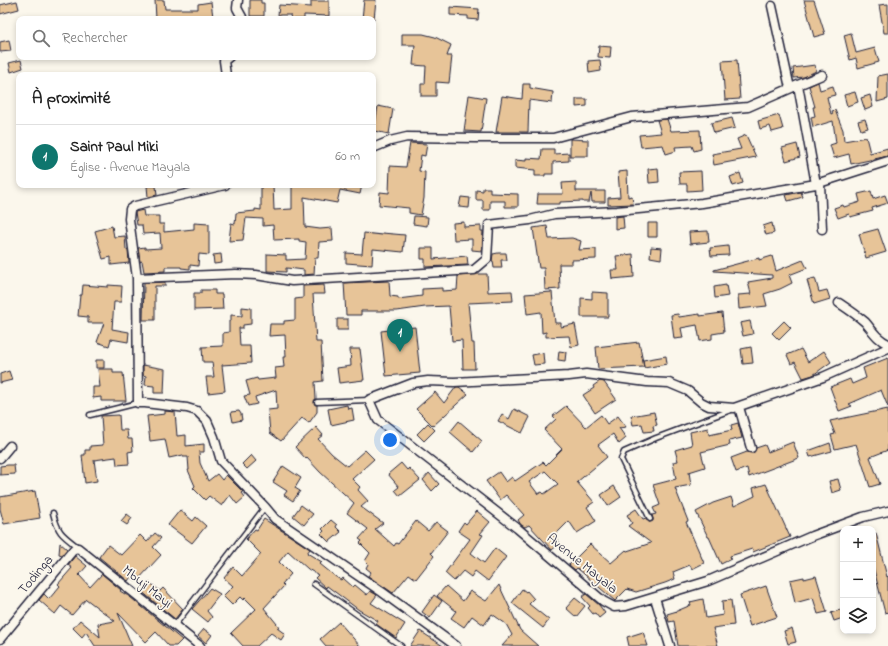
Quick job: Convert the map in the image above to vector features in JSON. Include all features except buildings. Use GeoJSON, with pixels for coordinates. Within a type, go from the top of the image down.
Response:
{"type":"FeatureCollection","features":[{"type":"Feature","properties":{"kind":"street"},"geometry":{"type":"LineString","coordinates":[[238,0],[237,8],[241,16]]}},
{"type":"Feature","properties":{"kind":"street"},"geometry":{"type":"LineString","coordinates":[[772,6],[818,183],[822,229]]}},
{"type":"Feature","properties":{"kind":"street"},"geometry":{"type":"LineString","coordinates":[[225,60],[224,61],[226,72]]}},
{"type":"Feature","properties":{"kind":"street"},"geometry":{"type":"LineString","coordinates":[[376,147],[390,141],[407,137],[553,138],[632,117],[748,107],[822,75]]}},
{"type":"Feature","properties":{"kind":"street"},"geometry":{"type":"LineString","coordinates":[[137,278],[236,274],[256,275],[292,282],[474,270],[487,259],[489,225],[530,220],[554,214],[617,211],[702,203],[818,183],[888,161]]}},
{"type":"Feature","properties":{"kind":"street"},"geometry":{"type":"LineString","coordinates":[[212,188],[135,206],[130,209],[129,219],[137,278],[138,403],[145,402],[187,408],[197,411],[207,421],[214,437],[221,461],[275,519],[382,592],[456,646]]}},
{"type":"Feature","properties":{"kind":"street"},"geometry":{"type":"LineString","coordinates":[[839,303],[851,310],[866,323],[880,341],[888,344]]}},
{"type":"Feature","properties":{"kind":"street"},"geometry":{"type":"LineString","coordinates":[[369,400],[413,383],[428,381],[454,382],[586,374],[647,382],[669,383],[688,391],[701,402],[709,406],[737,408],[822,377],[888,348]]}},
{"type":"Feature","properties":{"kind":"street","name":"Avenue Mayala"},"geometry":{"type":"LineString","coordinates":[[369,400],[378,420],[517,528],[603,601],[614,607],[626,606],[655,598],[708,581],[812,536],[863,517],[888,511]]}},
{"type":"Feature","properties":{"kind":"street"},"geometry":{"type":"LineString","coordinates":[[737,408],[751,448]]}},
{"type":"Feature","properties":{"kind":"street"},"geometry":{"type":"LineString","coordinates":[[0,458],[10,446]]}},
{"type":"Feature","properties":{"kind":"street","name":"Mbuji Mayi"},"geometry":{"type":"LineString","coordinates":[[78,548],[200,646]]}},
{"type":"Feature","properties":{"kind":"street","name":"Todinga"},"geometry":{"type":"LineString","coordinates":[[0,639],[74,549],[78,548]]}},
{"type":"Feature","properties":{"kind":"street"},"geometry":{"type":"LineString","coordinates":[[655,598],[670,646]]}},
{"type":"Feature","properties":{"kind":"lane"},"geometry":{"type":"LineString","coordinates":[[317,402],[369,400]]}},
{"type":"Feature","properties":{"kind":"lane"},"geometry":{"type":"LineString","coordinates":[[90,415],[138,403]]}},
{"type":"Feature","properties":{"kind":"lane"},"geometry":{"type":"LineString","coordinates":[[650,519],[620,459],[624,452],[656,438],[737,408]]}},
{"type":"Feature","properties":{"kind":"lane"},"geometry":{"type":"LineString","coordinates":[[175,625],[265,507]]}},
{"type":"Feature","properties":{"kind":"lane"},"geometry":{"type":"LineString","coordinates":[[53,513],[56,527],[78,548]]}},
{"type":"Feature","properties":{"kind":"lane"},"geometry":{"type":"LineString","coordinates":[[314,584],[401,646]]}},
{"type":"Feature","properties":{"kind":"place","name":"Saint Paul Miki"},"geometry":{"type":"Point","coordinates":[400,352]}}]}
